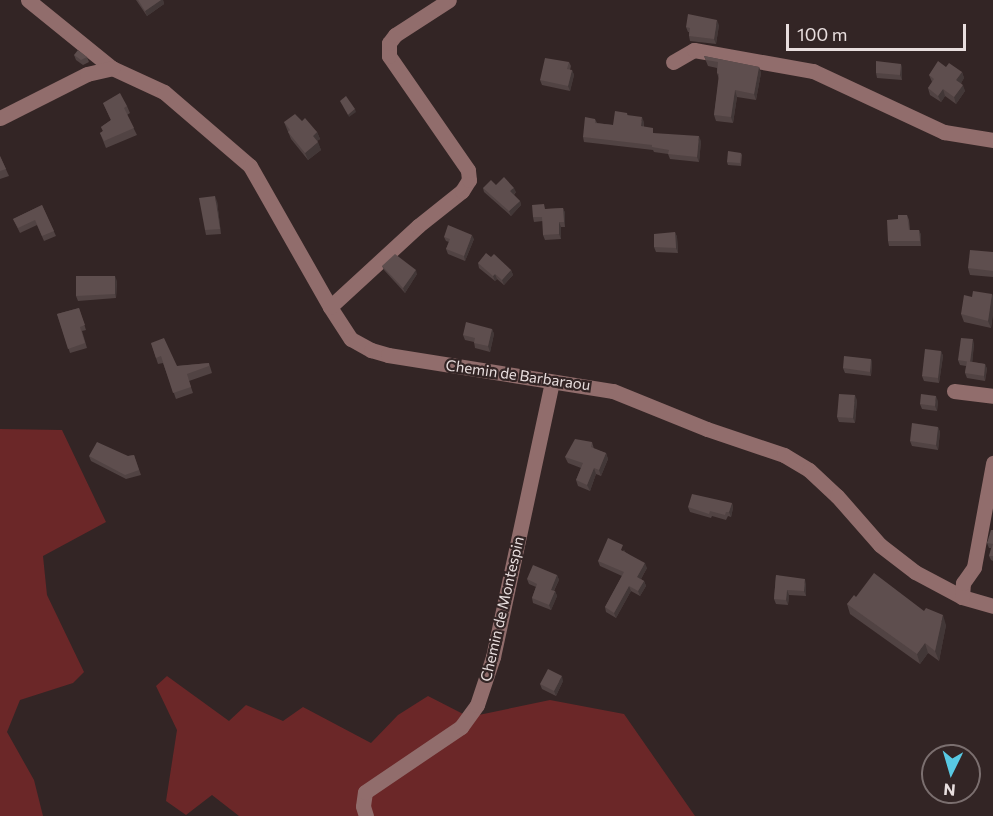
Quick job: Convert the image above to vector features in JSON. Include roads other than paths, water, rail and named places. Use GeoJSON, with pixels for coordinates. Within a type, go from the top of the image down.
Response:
{"type":"FeatureCollection","features":[{"type":"Feature","properties":{"kind":"street","name":"Chemin de Barbaraou"},"geometry":{"type":"LineString","coordinates":[[28,0],[112,68],[165,92],[250,166],[330,307],[351,339],[371,350],[613,391],[707,429],[784,455],[809,470],[837,496],[880,545],[915,572],[962,597],[993,606]]}},
{"type":"Feature","properties":{"kind":"street"},"geometry":{"type":"LineString","coordinates":[[330,307],[418,226],[462,192],[470,180],[468,170],[389,56],[389,43],[395,35],[448,0]]}},
{"type":"Feature","properties":{"kind":"street"},"geometry":{"type":"LineString","coordinates":[[673,62],[694,50],[813,71],[944,132],[993,140]]}},
{"type":"Feature","properties":{"kind":"street"},"geometry":{"type":"LineString","coordinates":[[0,118],[87,74],[112,68]]}},
{"type":"Feature","properties":{"kind":"street","name":"Chemin de Montespin"},"geometry":{"type":"LineString","coordinates":[[366,816],[363,806],[365,792],[461,727],[477,705],[493,657],[552,382]]}},
{"type":"Feature","properties":{"kind":"street"},"geometry":{"type":"LineString","coordinates":[[954,391],[993,396]]}},
{"type":"Feature","properties":{"kind":"street"},"geometry":{"type":"LineString","coordinates":[[962,597],[963,583],[974,567],[993,463]]}}]}
